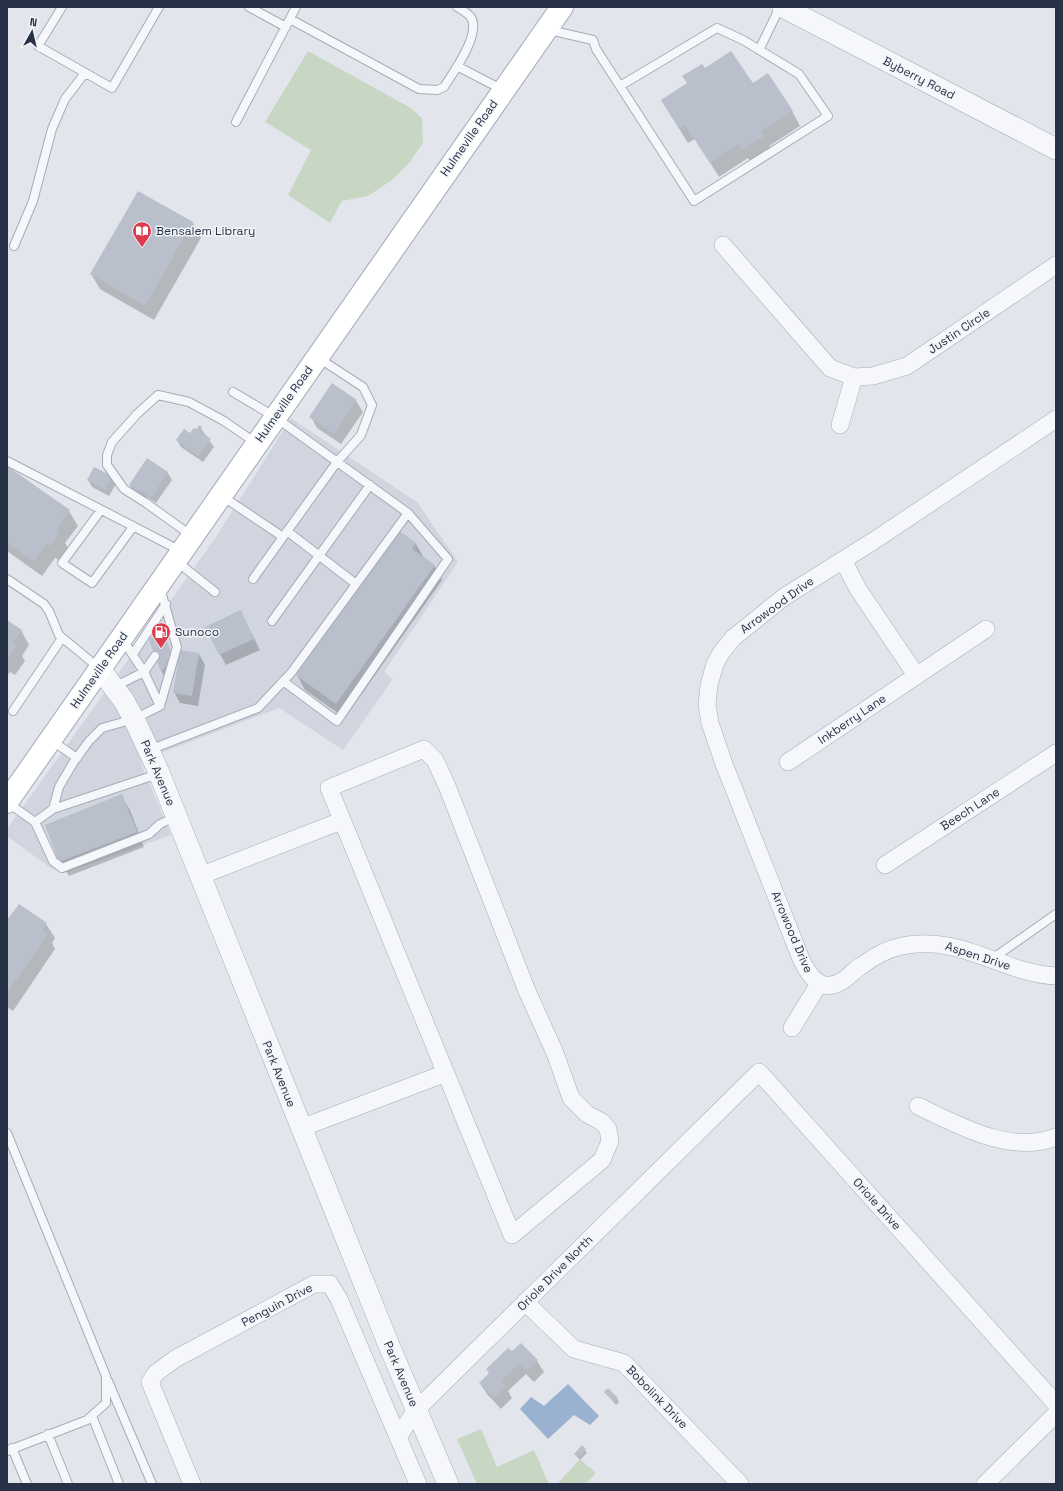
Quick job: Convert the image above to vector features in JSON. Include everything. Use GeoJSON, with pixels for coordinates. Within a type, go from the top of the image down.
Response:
{"type":"FeatureCollection","features":[{"type":"Feature","properties":{"kind":"main road","name":"Hulmeville Road"},"geometry":{"type":"LineString","coordinates":[[7,802],[100,669],[127,645],[162,594],[183,549],[562,7]]}},
{"type":"Feature","properties":{"kind":"street","name":"Byberry Road"},"geometry":{"type":"LineString","coordinates":[[781,7],[1056,149]]}},
{"type":"Feature","properties":{"kind":"street","name":"Justin Circle"},"geometry":{"type":"LineString","coordinates":[[723,245],[830,368],[854,377],[873,376],[907,366],[1056,265]]}},
{"type":"Feature","properties":{"kind":"street"},"geometry":{"type":"LineString","coordinates":[[840,425],[854,377]]}},
{"type":"Feature","properties":{"kind":"street","name":"Arrowood Drive"},"geometry":{"type":"LineString","coordinates":[[819,984],[808,974],[801,959],[797,944],[724,764],[710,723],[707,705],[709,685],[715,664],[721,652],[733,638],[784,597],[843,560],[1056,419]]}},
{"type":"Feature","properties":{"kind":"street"},"geometry":{"type":"LineString","coordinates":[[843,560],[862,595],[916,676]]}},
{"type":"Feature","properties":{"kind":"street","name":"Inkberry Lane"},"geometry":{"type":"LineString","coordinates":[[788,762],[986,629]]}},
{"type":"Feature","properties":{"kind":"street","name":"Park Avenue"},"geometry":{"type":"LineString","coordinates":[[100,669],[114,687],[134,719],[159,773],[301,1128],[416,1410],[448,1484]]}},
{"type":"Feature","properties":{"kind":"street"},"geometry":{"type":"LineString","coordinates":[[424,749],[435,760],[571,1098],[587,1114],[602,1122],[608,1129],[610,1141],[602,1160],[512,1235],[446,1073],[341,821],[328,788],[424,749]]}},
{"type":"Feature","properties":{"kind":"street","name":"Beech Lane"},"geometry":{"type":"LineString","coordinates":[[885,865],[1056,753]]}},
{"type":"Feature","properties":{"kind":"street"},"geometry":{"type":"LineString","coordinates":[[200,876],[341,821]]}},
{"type":"Feature","properties":{"kind":"street","name":"Aspen Drive"},"geometry":{"type":"LineString","coordinates":[[819,984],[833,985],[841,982],[873,957],[888,950],[907,945],[941,944],[992,958],[1011,966],[1047,976],[1056,976]]}},
{"type":"Feature","properties":{"kind":"street"},"geometry":{"type":"LineString","coordinates":[[792,1028],[819,984]]}},
{"type":"Feature","properties":{"kind":"street","name":"Oriole Drive"},"geometry":{"type":"LineString","coordinates":[[694,1136],[759,1072],[1056,1404]]}},
{"type":"Feature","properties":{"kind":"street"},"geometry":{"type":"LineString","coordinates":[[301,1128],[446,1073]]}},
{"type":"Feature","properties":{"kind":"street"},"geometry":{"type":"LineString","coordinates":[[918,1106],[962,1126],[994,1138],[1013,1142],[1035,1142],[1056,1137]]}},
{"type":"Feature","properties":{"kind":"street","name":"Oriole Drive North"},"geometry":{"type":"LineString","coordinates":[[416,1410],[694,1136]]}},
{"type":"Feature","properties":{"kind":"street","name":"Penguin Drive"},"geometry":{"type":"LineString","coordinates":[[192,1484],[150,1382],[156,1373],[175,1359],[314,1284],[330,1284],[339,1299],[398,1437]]}},
{"type":"Feature","properties":{"kind":"street","name":"Bobolink Drive"},"geometry":{"type":"LineString","coordinates":[[524,1302],[574,1349],[624,1363],[740,1484]]}},
{"type":"Feature","properties":{"kind":"street"},"geometry":{"type":"LineString","coordinates":[[416,1410],[398,1437],[418,1484]]}},
{"type":"Feature","properties":{"kind":"street"},"geometry":{"type":"LineString","coordinates":[[985,1484],[1056,1414]]}},
{"type":"Feature","properties":{"kind":"lane"},"geometry":{"type":"LineString","coordinates":[[62,7],[38,46],[112,88],[159,7]]}},
{"type":"Feature","properties":{"kind":"lane"},"geometry":{"type":"LineString","coordinates":[[249,7],[286,27]]}},
{"type":"Feature","properties":{"kind":"lane"},"geometry":{"type":"LineString","coordinates":[[236,122],[296,7]]}},
{"type":"Feature","properties":{"kind":"lane"},"geometry":{"type":"LineString","coordinates":[[290,18],[419,90],[437,90],[444,87],[469,45],[473,24],[470,16],[457,7]]}},
{"type":"Feature","properties":{"kind":"lane"},"geometry":{"type":"LineString","coordinates":[[759,50],[781,7]]}},
{"type":"Feature","properties":{"kind":"lane"},"geometry":{"type":"LineString","coordinates":[[546,29],[593,40],[596,49],[694,201],[828,116],[799,74],[759,50],[717,28],[620,86]]}},
{"type":"Feature","properties":{"kind":"lane"},"geometry":{"type":"LineString","coordinates":[[457,66],[503,90]]}},
{"type":"Feature","properties":{"kind":"lane"},"geometry":{"type":"LineString","coordinates":[[14,246],[33,201],[52,129],[64,99],[86,73]]}},
{"type":"Feature","properties":{"kind":"lane"},"geometry":{"type":"LineString","coordinates":[[253,579],[337,462],[361,435],[372,405],[363,387],[317,357]]}},
{"type":"Feature","properties":{"kind":"lane"},"geometry":{"type":"LineString","coordinates":[[233,392],[275,417],[408,513],[448,559],[337,721],[283,681]]}},
{"type":"Feature","properties":{"kind":"lane"},"geometry":{"type":"LineString","coordinates":[[215,592],[146,503],[124,489],[107,465],[107,455],[112,442],[136,414],[158,395],[189,402],[224,421],[256,444]]}},
{"type":"Feature","properties":{"kind":"lane"},"geometry":{"type":"LineString","coordinates":[[7,461],[133,527],[183,549]]}},
{"type":"Feature","properties":{"kind":"lane"},"geometry":{"type":"LineString","coordinates":[[272,621],[370,485]]}},
{"type":"Feature","properties":{"kind":"lane"},"geometry":{"type":"LineString","coordinates":[[221,495],[319,556],[356,584]]}},
{"type":"Feature","properties":{"kind":"lane"},"geometry":{"type":"LineString","coordinates":[[101,510],[62,563],[92,583],[133,527]]}},
{"type":"Feature","properties":{"kind":"lane"},"geometry":{"type":"LineString","coordinates":[[148,750],[258,708],[283,681],[408,513]]}},
{"type":"Feature","properties":{"kind":"lane"},"geometry":{"type":"LineString","coordinates":[[7,579],[44,604],[62,638],[100,669]]}},
{"type":"Feature","properties":{"kind":"lane"},"geometry":{"type":"LineString","coordinates":[[53,809],[59,787],[77,758],[102,728],[134,719],[160,706],[177,647],[162,594]]}},
{"type":"Feature","properties":{"kind":"lane"},"geometry":{"type":"LineString","coordinates":[[166,639],[173,630]]}},
{"type":"Feature","properties":{"kind":"lane"},"geometry":{"type":"LineString","coordinates":[[13,710],[62,638]]}},
{"type":"Feature","properties":{"kind":"lane"},"geometry":{"type":"LineString","coordinates":[[127,645],[144,672],[160,706]]}},
{"type":"Feature","properties":{"kind":"lane"},"geometry":{"type":"LineString","coordinates":[[114,687],[144,672],[155,656]]}},
{"type":"Feature","properties":{"kind":"lane"},"geometry":{"type":"LineString","coordinates":[[50,739],[77,758]]}},
{"type":"Feature","properties":{"kind":"lane"},"geometry":{"type":"LineString","coordinates":[[35,822],[53,809],[159,773]]}},
{"type":"Feature","properties":{"kind":"lane"},"geometry":{"type":"LineString","coordinates":[[7,802],[35,822],[53,861],[62,868],[149,834],[160,824],[177,816]]}},
{"type":"Feature","properties":{"kind":"lane"},"geometry":{"type":"LineString","coordinates":[[992,958],[1056,914]]}},
{"type":"Feature","properties":{"kind":"lane"},"geometry":{"type":"LineString","coordinates":[[7,1133],[106,1376],[152,1484]]}},
{"type":"Feature","properties":{"kind":"lane"},"geometry":{"type":"LineString","coordinates":[[27,1484],[9,1450],[87,1420],[106,1403],[106,1376]]}},
{"type":"Feature","properties":{"kind":"lane"},"geometry":{"type":"LineString","coordinates":[[92,1416],[119,1484]]}},
{"type":"Feature","properties":{"kind":"lane"},"geometry":{"type":"LineString","coordinates":[[48,1434],[68,1484]]}},
{"type":"Feature","properties":{"kind":"shaded area"},"geometry":{"type":"Polygon","coordinates":[[[291,418],[418,503],[458,562],[384,672],[393,679],[343,750],[279,708],[140,761],[171,835],[64,873],[52,869],[7,836],[7,829],[216,537],[291,418]]]}},
{"type":"Feature","properties":{"kind":"green space"},"geometry":{"type":"Polygon","coordinates":[[[308,51],[411,108],[422,118],[423,143],[409,163],[392,180],[368,196],[342,201],[330,223],[288,195],[311,150],[265,122],[308,51]]]}},
{"type":"Feature","properties":{"kind":"green space"},"geometry":{"type":"Polygon","coordinates":[[[481,1429],[497,1467],[534,1450],[549,1484],[477,1484],[457,1439],[481,1429]]]}},
{"type":"Feature","properties":{"kind":"green space"},"geometry":{"type":"Polygon","coordinates":[[[580,1459],[596,1473],[586,1484],[557,1484],[580,1459]]]}},
{"type":"Feature","properties":{"kind":"water"},"geometry":{"type":"Polygon","coordinates":[[[568,1384],[599,1416],[590,1425],[574,1415],[548,1439],[520,1409],[531,1397],[544,1406],[568,1384]]]}},
{"type":"Feature","properties":{"kind":"building"},"geometry":{"type":"Polygon","coordinates":[[[731,51],[753,83],[768,73],[793,111],[761,131],[764,136],[742,150],[739,144],[710,163],[685,125],[679,129],[661,100],[687,83],[682,76],[702,64],[705,68],[731,51]]]}},
{"type":"Feature","properties":{"kind":"building","name":"Bensalem Library"},"geometry":{"type":"Polygon","coordinates":[[[138,191],[193,222],[145,306],[90,274],[138,191]]]}},
{"type":"Feature","properties":{"kind":"building"},"geometry":{"type":"Polygon","coordinates":[[[332,383],[357,400],[334,434],[309,417],[332,383]]]}},
{"type":"Feature","properties":{"kind":"building"},"geometry":{"type":"Polygon","coordinates":[[[199,425],[202,427],[200,431],[211,439],[198,456],[176,440],[184,429],[190,433],[194,428],[197,429],[199,425]]]}},
{"type":"Feature","properties":{"kind":"building"},"geometry":{"type":"Polygon","coordinates":[[[147,458],[168,472],[152,497],[142,490],[140,493],[129,485],[147,458]]]}},
{"type":"Feature","properties":{"kind":"building"},"geometry":{"type":"Polygon","coordinates":[[[7,466],[70,510],[56,530],[60,532],[50,546],[46,544],[34,562],[7,543],[7,466]]]}},
{"type":"Feature","properties":{"kind":"building"},"geometry":{"type":"Polygon","coordinates":[[[94,467],[112,476],[105,490],[87,480],[94,467]]]}},
{"type":"Feature","properties":{"kind":"building"},"geometry":{"type":"Polygon","coordinates":[[[398,530],[416,543],[412,549],[435,565],[336,704],[296,675],[398,530]]]}},
{"type":"Feature","properties":{"kind":"building"},"geometry":{"type":"Polygon","coordinates":[[[241,610],[254,639],[219,655],[205,627],[241,610]]]}},
{"type":"Feature","properties":{"kind":"building"},"geometry":{"type":"Polygon","coordinates":[[[7,620],[22,630],[13,643],[17,646],[7,660],[7,620]]]}},
{"type":"Feature","properties":{"kind":"building"},"geometry":{"type":"Polygon","coordinates":[[[161,624],[173,658],[161,672],[149,640],[161,624]]]}},
{"type":"Feature","properties":{"kind":"building"},"geometry":{"type":"Polygon","coordinates":[[[180,650],[199,653],[192,696],[173,693],[180,650]]]}},
{"type":"Feature","properties":{"kind":"building"},"geometry":{"type":"Polygon","coordinates":[[[122,794],[137,832],[59,862],[45,825],[122,794]]]}},
{"type":"Feature","properties":{"kind":"building"},"geometry":{"type":"Polygon","coordinates":[[[19,904],[47,923],[42,930],[48,934],[7,993],[7,920],[19,904]]]}},
{"type":"Feature","properties":{"kind":"building"},"geometry":{"type":"Polygon","coordinates":[[[521,1343],[538,1360],[527,1371],[519,1364],[501,1381],[506,1386],[494,1398],[479,1383],[489,1373],[486,1369],[508,1348],[512,1351],[521,1343]]]}},
{"type":"Feature","properties":{"kind":"building"},"geometry":{"type":"Polygon","coordinates":[[[608,1388],[618,1398],[614,1402],[604,1392],[608,1388]]]}},
{"type":"Feature","properties":{"kind":"building"},"geometry":{"type":"Polygon","coordinates":[[[582,1445],[586,1449],[578,1458],[574,1454],[582,1445]]]}},
{"type":"Feature","properties":{"kind":"place","name":"Bensalem Library"},"geometry":{"type":"Point","coordinates":[142,248]}},
{"type":"Feature","properties":{"kind":"place","name":"Sunoco"},"geometry":{"type":"Point","coordinates":[161,649]}}]}
